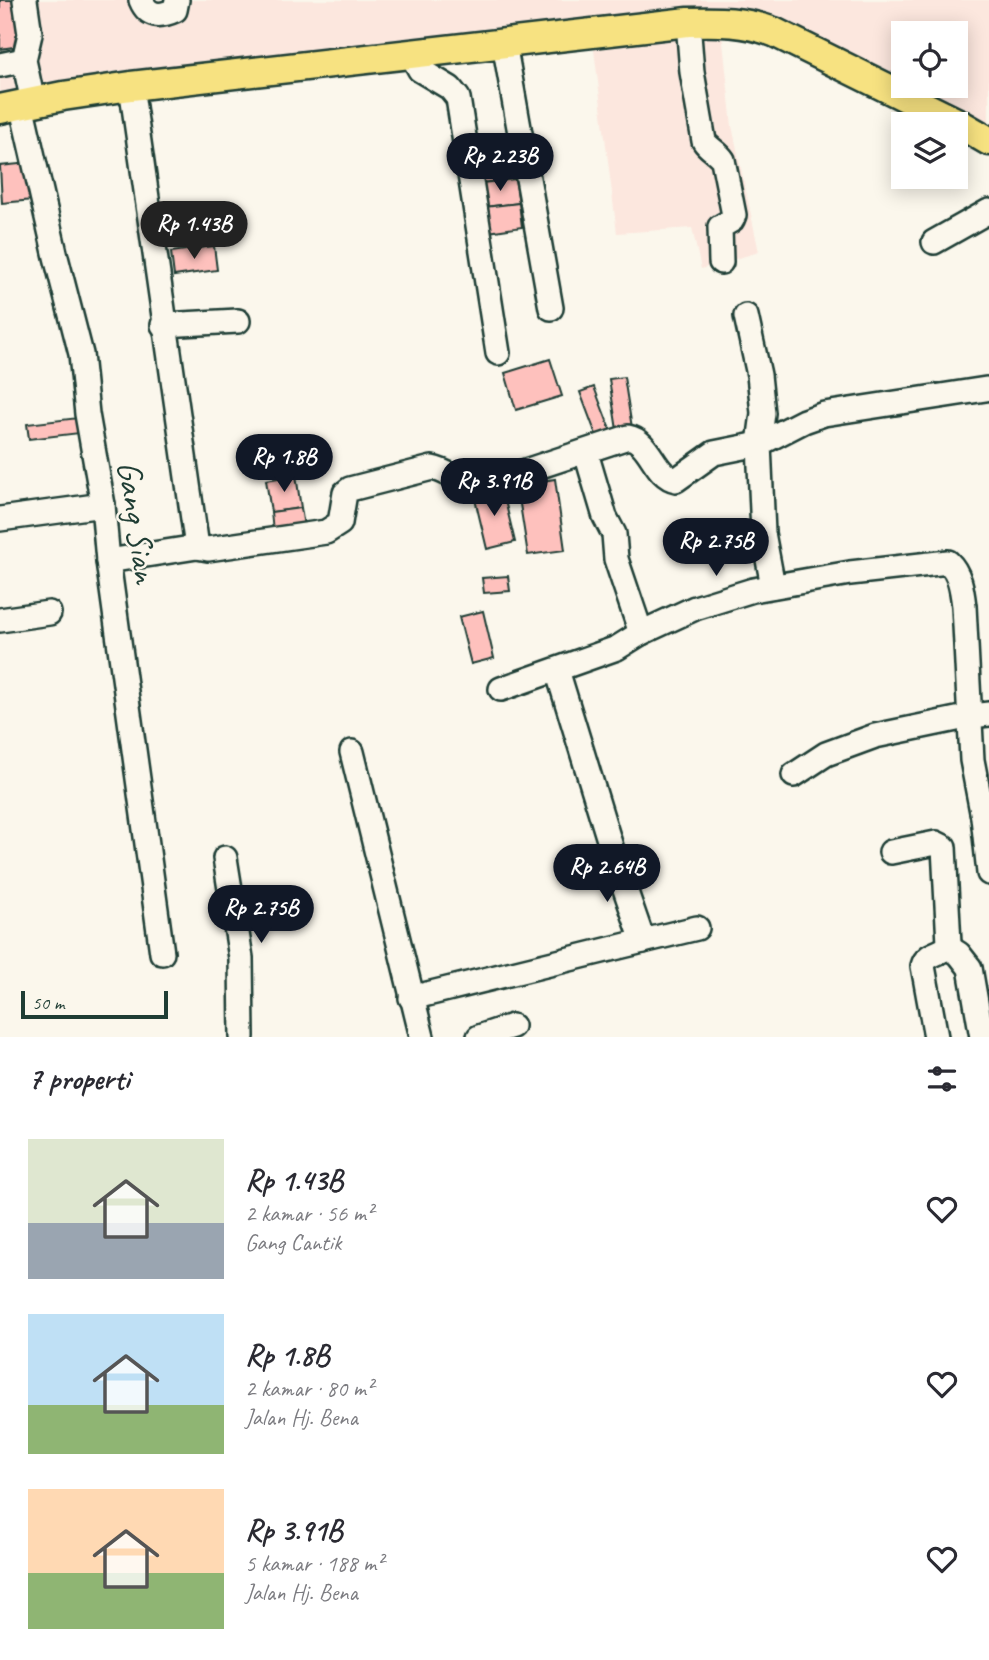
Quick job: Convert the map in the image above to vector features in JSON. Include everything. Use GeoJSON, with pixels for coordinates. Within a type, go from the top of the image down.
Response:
{"type":"FeatureCollection","features":[{"type":"Feature","properties":{"kind":"main road"},"geometry":{"type":"LineString","coordinates":[[18,105],[131,86],[688,22],[731,20],[750,23],[774,32],[989,141]]}},
{"type":"Feature","properties":{"kind":"street"},"geometry":{"type":"LineString","coordinates":[[0,65],[24,60],[30,34],[25,0]]}},
{"type":"Feature","properties":{"kind":"street"},"geometry":{"type":"LineString","coordinates":[[141,0],[147,11],[155,15],[165,15],[175,10],[177,0]]}},
{"type":"Feature","properties":{"kind":"street"},"geometry":{"type":"LineString","coordinates":[[688,22],[692,72],[704,141],[723,160],[734,215],[732,220],[720,227],[721,262]]}},
{"type":"Feature","properties":{"kind":"street"},"geometry":{"type":"LineString","coordinates":[[504,43],[551,308]]}},
{"type":"Feature","properties":{"kind":"street"},"geometry":{"type":"LineString","coordinates":[[411,54],[420,70],[450,88],[458,98],[498,353]]}},
{"type":"Feature","properties":{"kind":"street","name":"Gang Sian"},"geometry":{"type":"LineString","coordinates":[[24,60],[18,105],[80,354],[87,414],[103,505],[108,561],[162,953]]}},
{"type":"Feature","properties":{"kind":"street"},"geometry":{"type":"LineString","coordinates":[[131,86],[163,325],[197,547]]}},
{"type":"Feature","properties":{"kind":"street"},"geometry":{"type":"LineString","coordinates":[[934,242],[989,211]]}},
{"type":"Feature","properties":{"kind":"street"},"geometry":{"type":"LineString","coordinates":[[746,316],[762,401],[763,426],[759,444],[763,533],[773,586]]}},
{"type":"Feature","properties":{"kind":"street"},"geometry":{"type":"LineString","coordinates":[[163,325],[237,321]]}},
{"type":"Feature","properties":{"kind":"street"},"geometry":{"type":"LineString","coordinates":[[108,561],[197,547],[208,549],[326,533],[340,523],[345,493],[350,489],[429,469],[439,470],[462,483],[480,486],[625,438],[635,438],[667,477],[676,480],[714,453],[759,444],[803,421],[824,414],[986,388]]}},
{"type":"Feature","properties":{"kind":"street"},"geometry":{"type":"LineString","coordinates":[[586,453],[614,534],[617,559],[641,633]]}},
{"type":"Feature","properties":{"kind":"street"},"geometry":{"type":"LineString","coordinates":[[0,519],[103,505]]}},
{"type":"Feature","properties":{"kind":"street"},"geometry":{"type":"LineString","coordinates":[[501,689],[617,648],[641,633],[695,608],[729,597],[773,586],[850,573],[948,562],[953,566],[961,586],[980,715],[972,760],[984,817],[989,873]]}},
{"type":"Feature","properties":{"kind":"street"},"geometry":{"type":"LineString","coordinates":[[0,620],[49,613]]}},
{"type":"Feature","properties":{"kind":"street"},"geometry":{"type":"LineString","coordinates":[[557,670],[616,863],[643,941]]}},
{"type":"Feature","properties":{"kind":"street"},"geometry":{"type":"LineString","coordinates":[[794,775],[825,754],[875,736],[980,715]]}},
{"type":"Feature","properties":{"kind":"street"},"geometry":{"type":"LineString","coordinates":[[352,752],[422,1037]]}},
{"type":"Feature","properties":{"kind":"street"},"geometry":{"type":"LineString","coordinates":[[891,852],[936,843],[944,847],[948,947]]}},
{"type":"Feature","properties":{"kind":"street"},"geometry":{"type":"LineString","coordinates":[[225,858],[241,958],[242,1037]]}},
{"type":"Feature","properties":{"kind":"street"},"geometry":{"type":"LineString","coordinates":[[411,999],[697,928]]}},
{"type":"Feature","properties":{"kind":"street"},"geometry":{"type":"LineString","coordinates":[[936,1037],[923,966],[928,957],[948,947]]}},
{"type":"Feature","properties":{"kind":"street"},"geometry":{"type":"LineString","coordinates":[[948,947],[960,954],[970,968],[982,1037]]}},
{"type":"Feature","properties":{"kind":"street"},"geometry":{"type":"LineString","coordinates":[[479,1037],[512,1026]]}},
{"type":"Feature","properties":{"kind":"shaded area"},"geometry":{"type":"Polygon","coordinates":[[[0,0],[989,0],[989,134],[968,121],[968,112],[953,112],[930,98],[968,98],[968,21],[891,21],[891,73],[878,65],[722,33],[732,126],[759,252],[701,269],[692,228],[617,233],[593,42],[0,104],[0,0]]]}},
{"type":"Feature","properties":{"kind":"building"},"geometry":{"type":"Polygon","coordinates":[[[0,0],[12,0],[20,46],[0,49],[0,0]]]}},
{"type":"Feature","properties":{"kind":"building"},"geometry":{"type":"Polygon","coordinates":[[[510,133],[513,158],[479,162],[476,137],[510,133]]]}},
{"type":"Feature","properties":{"kind":"building"},"geometry":{"type":"Polygon","coordinates":[[[513,158],[515,179],[482,183],[479,162],[513,158]]]}},
{"type":"Feature","properties":{"kind":"building"},"geometry":{"type":"Polygon","coordinates":[[[29,163],[33,200],[2,203],[0,166],[29,163]]]}},
{"type":"Feature","properties":{"kind":"building"},"geometry":{"type":"Polygon","coordinates":[[[515,179],[519,203],[485,207],[482,183],[515,179]]]}},
{"type":"Feature","properties":{"kind":"building"},"geometry":{"type":"Polygon","coordinates":[[[519,203],[522,227],[488,232],[485,207],[519,203]]]}},
{"type":"Feature","properties":{"kind":"building"},"geometry":{"type":"Polygon","coordinates":[[[214,246],[217,270],[174,276],[171,252],[214,246]]]}},
{"type":"Feature","properties":{"kind":"building"},"geometry":{"type":"Polygon","coordinates":[[[550,359],[562,396],[516,410],[505,373],[550,359]]]}},
{"type":"Feature","properties":{"kind":"building"},"geometry":{"type":"Polygon","coordinates":[[[624,377],[632,428],[617,430],[609,379],[624,377]]]}},
{"type":"Feature","properties":{"kind":"building"},"geometry":{"type":"Polygon","coordinates":[[[594,387],[612,434],[598,440],[580,392],[594,387]]]}},
{"type":"Feature","properties":{"kind":"building"},"geometry":{"type":"Polygon","coordinates":[[[78,418],[80,433],[29,439],[27,424],[78,418]]]}},
{"type":"Feature","properties":{"kind":"building"},"geometry":{"type":"Polygon","coordinates":[[[296,475],[301,508],[271,512],[266,480],[296,475]]]}},
{"type":"Feature","properties":{"kind":"building"},"geometry":{"type":"Polygon","coordinates":[[[555,479],[565,550],[528,555],[517,485],[555,479]]]}},
{"type":"Feature","properties":{"kind":"building"},"geometry":{"type":"Polygon","coordinates":[[[502,488],[515,542],[487,549],[474,495],[502,488]]]}},
{"type":"Feature","properties":{"kind":"building"},"geometry":{"type":"Polygon","coordinates":[[[301,508],[304,526],[273,531],[271,512],[301,508]]]}},
{"type":"Feature","properties":{"kind":"building"},"geometry":{"type":"Polygon","coordinates":[[[508,576],[510,591],[484,593],[482,578],[508,576]]]}},
{"type":"Feature","properties":{"kind":"building"},"geometry":{"type":"Polygon","coordinates":[[[483,611],[494,658],[471,664],[459,617],[483,611]]]}}]}
